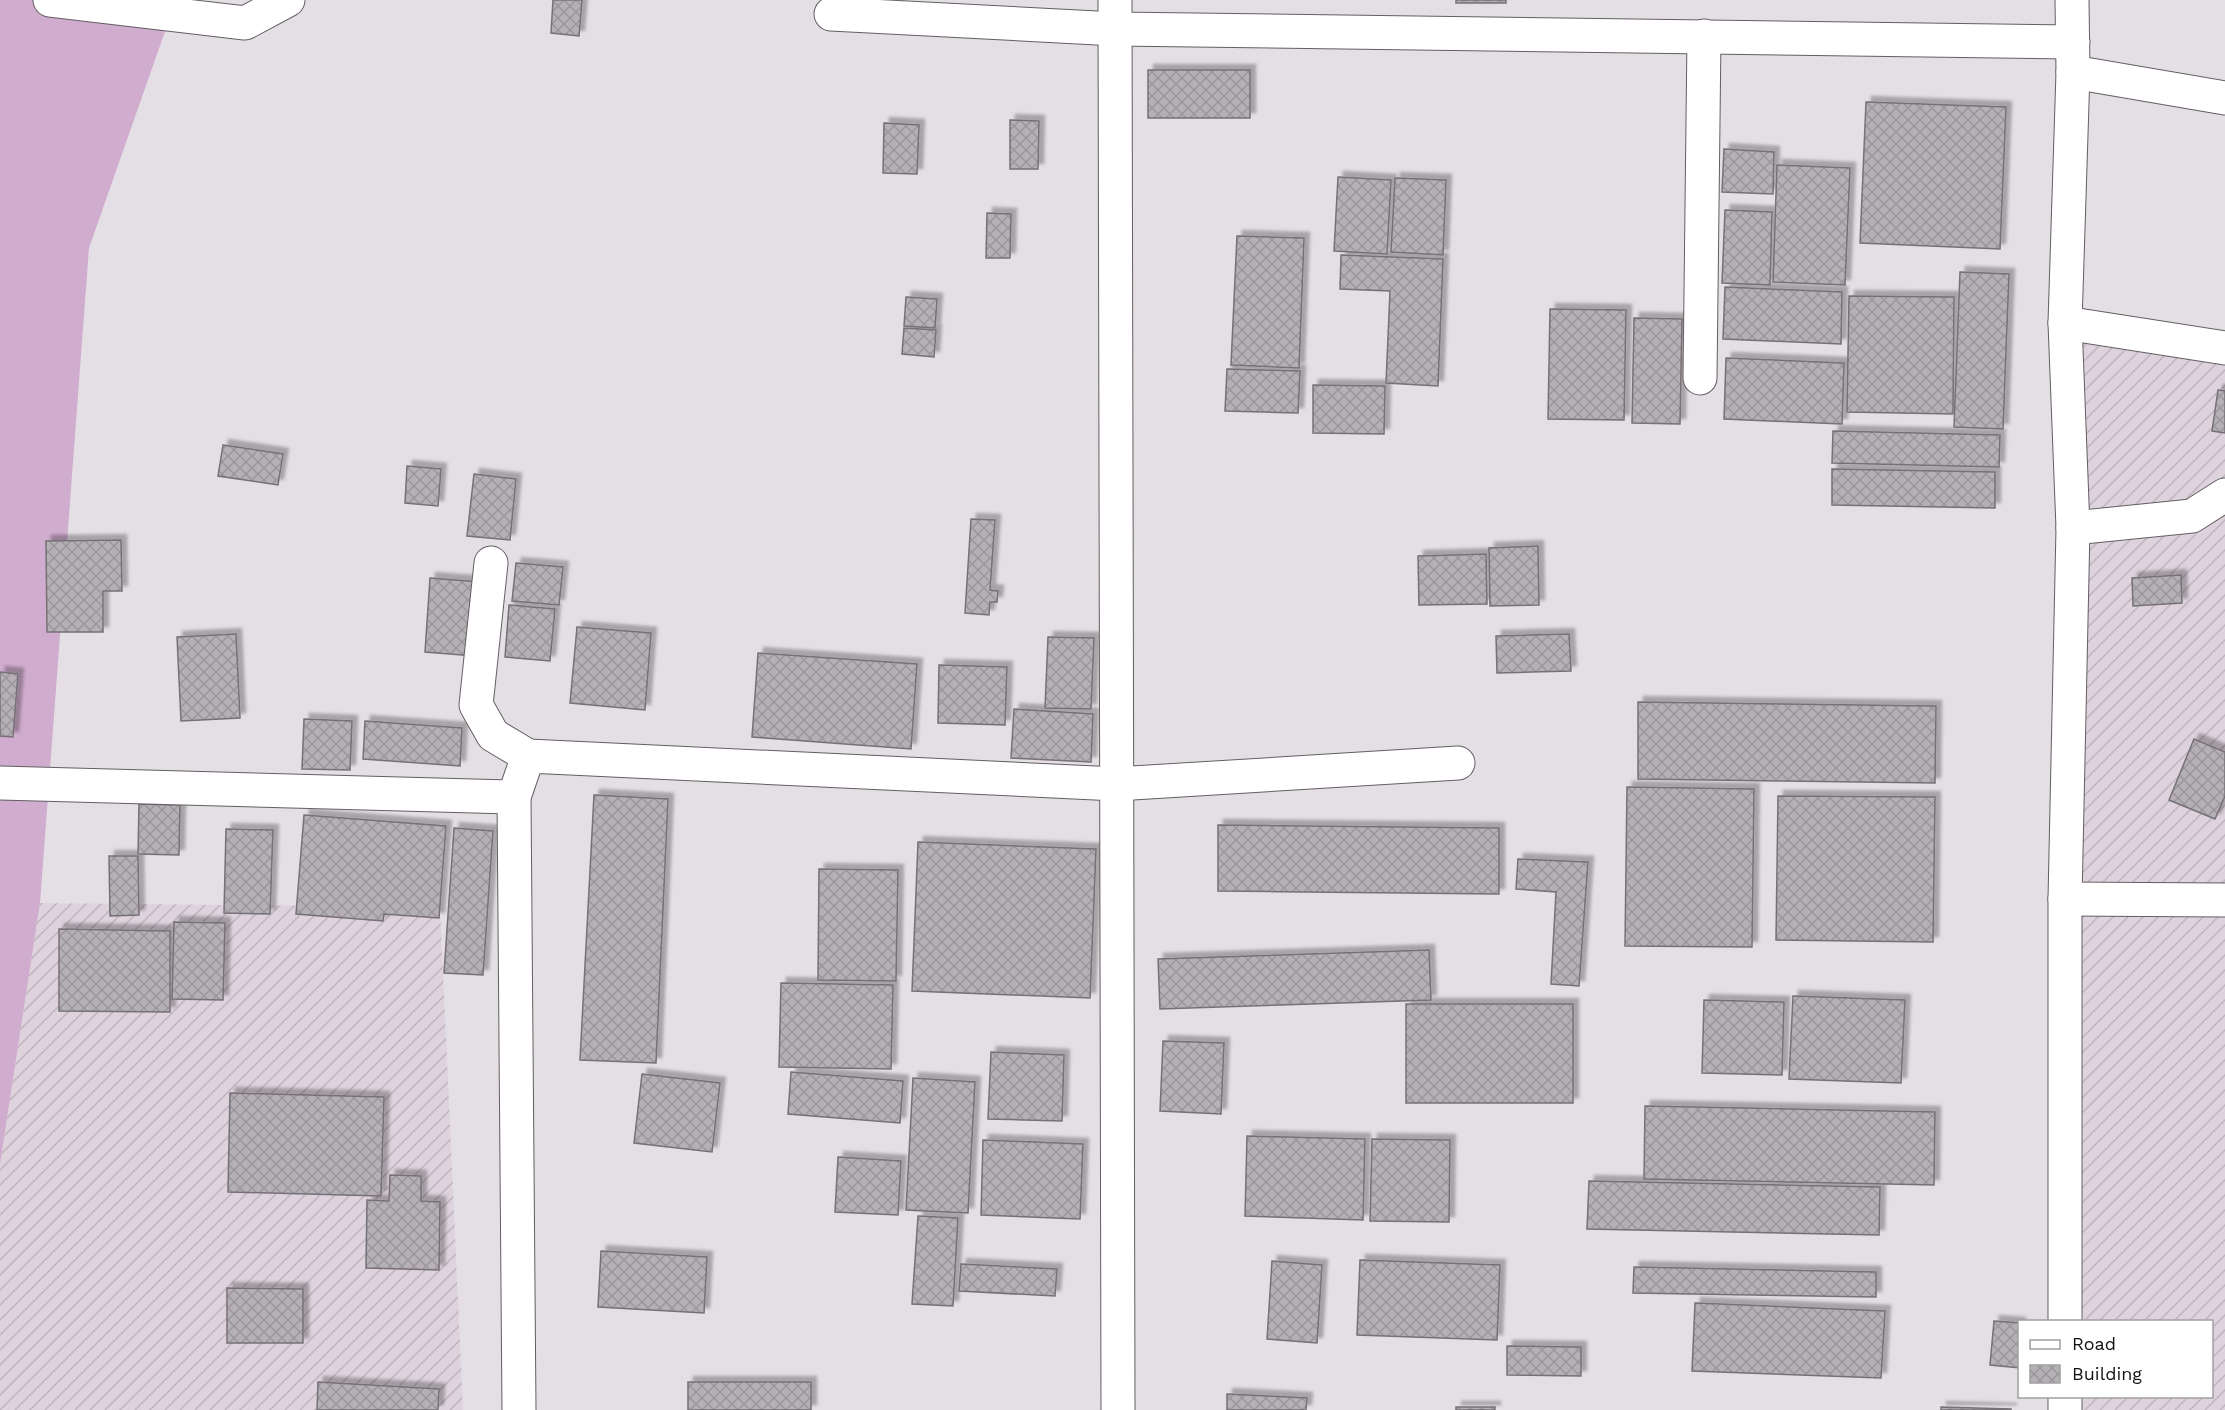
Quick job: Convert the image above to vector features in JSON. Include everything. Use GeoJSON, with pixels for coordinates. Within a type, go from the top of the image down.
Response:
{"type":"FeatureCollection","features":[{"type":"Feature","properties":{"kind":"street"},"geometry":{"type":"LineString","coordinates":[[50,0],[245,23],[288,0]]}},
{"type":"Feature","properties":{"kind":"street"},"geometry":{"type":"LineString","coordinates":[[2065,1320],[2065,899],[2073,528],[2065,323],[2073,57],[2072,0]]}},
{"type":"Feature","properties":{"kind":"street"},"geometry":{"type":"LineString","coordinates":[[831,14],[1115,14],[1704,36],[2073,57],[2225,98]]}},
{"type":"Feature","properties":{"kind":"street"},"geometry":{"type":"LineString","coordinates":[[1115,14],[1118,1410]]}},
{"type":"Feature","properties":{"kind":"street"},"geometry":{"type":"LineString","coordinates":[[1700,378],[1704,36]]}},
{"type":"Feature","properties":{"kind":"street"},"geometry":{"type":"LineString","coordinates":[[2065,323],[2225,348]]}},
{"type":"Feature","properties":{"kind":"street"},"geometry":{"type":"LineString","coordinates":[[2073,528],[2192,516],[2225,495]]}},
{"type":"Feature","properties":{"kind":"street"},"geometry":{"type":"LineString","coordinates":[[491,563],[476,705],[493,735],[528,756],[1116,784],[1458,763]]}},
{"type":"Feature","properties":{"kind":"street"},"geometry":{"type":"LineString","coordinates":[[519,1410],[514,797],[528,756]]}},
{"type":"Feature","properties":{"kind":"street"},"geometry":{"type":"LineString","coordinates":[[0,783],[514,797]]}},
{"type":"Feature","properties":{"kind":"street"},"geometry":{"type":"LineString","coordinates":[[2065,899],[2225,900]]}},
{"type":"Feature","properties":{"kind":"shaded area"},"geometry":{"type":"Polygon","coordinates":[[[0,0],[176,0],[89,248],[40,903],[0,1164],[0,0]]]}},
{"type":"Feature","properties":{"kind":"shaded area"},"geometry":{"type":"Polygon","coordinates":[[[2073,322],[2225,350],[2225,1410],[2065,1410],[2065,1398],[2213,1398],[2213,1320],[2065,1320],[2073,322]]]}},
{"type":"Feature","properties":{"kind":"shaded area"},"geometry":{"type":"Polygon","coordinates":[[[40,903],[440,907],[463,1410],[0,1410],[0,1164],[40,903]]]}},
{"type":"Feature","properties":{"kind":"building"},"geometry":{"type":"Polygon","coordinates":[[[553,0],[582,0],[579,36],[551,33],[553,0]]]}},
{"type":"Feature","properties":{"kind":"building"},"geometry":{"type":"Polygon","coordinates":[[[1456,0],[1506,0],[1506,3],[1456,3],[1456,0]]]}},
{"type":"Feature","properties":{"kind":"building"},"geometry":{"type":"Polygon","coordinates":[[[1148,70],[1250,70],[1250,118],[1148,118],[1148,70]]]}},
{"type":"Feature","properties":{"kind":"building"},"geometry":{"type":"Polygon","coordinates":[[[1866,102],[2006,107],[2000,249],[1860,243],[1866,102]]]}},
{"type":"Feature","properties":{"kind":"building"},"geometry":{"type":"Polygon","coordinates":[[[1010,120],[1039,121],[1038,169],[1010,169],[1010,120]]]}},
{"type":"Feature","properties":{"kind":"building"},"geometry":{"type":"Polygon","coordinates":[[[884,123],[919,125],[917,174],[883,173],[884,123]]]}},
{"type":"Feature","properties":{"kind":"building"},"geometry":{"type":"Polygon","coordinates":[[[1724,149],[1774,152],[1773,194],[1722,192],[1724,149]]]}},
{"type":"Feature","properties":{"kind":"building"},"geometry":{"type":"Polygon","coordinates":[[[1777,165],[1850,168],[1845,285],[1773,282],[1777,165]]]}},
{"type":"Feature","properties":{"kind":"building"},"geometry":{"type":"Polygon","coordinates":[[[1338,177],[1391,180],[1387,254],[1334,251],[1338,177]]]}},
{"type":"Feature","properties":{"kind":"building"},"geometry":{"type":"Polygon","coordinates":[[[1395,178],[1446,180],[1443,255],[1391,252],[1395,178]]]}},
{"type":"Feature","properties":{"kind":"building"},"geometry":{"type":"Polygon","coordinates":[[[1725,210],[1772,212],[1770,285],[1722,283],[1725,210]]]}},
{"type":"Feature","properties":{"kind":"building"},"geometry":{"type":"Polygon","coordinates":[[[987,213],[1011,214],[1010,258],[986,258],[987,213]]]}},
{"type":"Feature","properties":{"kind":"building"},"geometry":{"type":"Polygon","coordinates":[[[1237,236],[1304,238],[1299,368],[1231,365],[1237,236]]]}},
{"type":"Feature","properties":{"kind":"building"},"geometry":{"type":"Polygon","coordinates":[[[1341,255],[1443,259],[1438,386],[1386,383],[1390,291],[1340,289],[1341,255]]]}},
{"type":"Feature","properties":{"kind":"building"},"geometry":{"type":"Polygon","coordinates":[[[1960,272],[2009,274],[2003,429],[1954,427],[1960,272]]]}},
{"type":"Feature","properties":{"kind":"building"},"geometry":{"type":"Polygon","coordinates":[[[1725,287],[1842,292],[1841,344],[1723,339],[1725,287]]]}},
{"type":"Feature","properties":{"kind":"building"},"geometry":{"type":"Polygon","coordinates":[[[1849,296],[1954,297],[1953,414],[1847,412],[1849,296]]]}},
{"type":"Feature","properties":{"kind":"building"},"geometry":{"type":"Polygon","coordinates":[[[906,297],[937,299],[935,328],[904,326],[906,297]]]}},
{"type":"Feature","properties":{"kind":"building"},"geometry":{"type":"Polygon","coordinates":[[[1550,309],[1626,310],[1624,420],[1548,419],[1550,309]]]}},
{"type":"Feature","properties":{"kind":"building"},"geometry":{"type":"Polygon","coordinates":[[[1634,318],[1682,319],[1680,424],[1632,423],[1634,318]]]}},
{"type":"Feature","properties":{"kind":"building"},"geometry":{"type":"Polygon","coordinates":[[[904,328],[936,330],[934,357],[902,354],[904,328]]]}},
{"type":"Feature","properties":{"kind":"building"},"geometry":{"type":"Polygon","coordinates":[[[1726,358],[1844,363],[1842,424],[1724,419],[1726,358]]]}},
{"type":"Feature","properties":{"kind":"building"},"geometry":{"type":"Polygon","coordinates":[[[1227,369],[1300,371],[1298,413],[1225,411],[1227,369]]]}},
{"type":"Feature","properties":{"kind":"building"},"geometry":{"type":"Polygon","coordinates":[[[1313,385],[1385,386],[1384,434],[1313,433],[1313,385]]]}},
{"type":"Feature","properties":{"kind":"building"},"geometry":{"type":"Polygon","coordinates":[[[2218,390],[2225,391],[2225,433],[2212,431],[2218,390]]]}},
{"type":"Feature","properties":{"kind":"building"},"geometry":{"type":"Polygon","coordinates":[[[1833,431],[2000,435],[1999,467],[1832,463],[1833,431]]]}},
{"type":"Feature","properties":{"kind":"building"},"geometry":{"type":"Polygon","coordinates":[[[223,445],[283,454],[278,485],[218,476],[223,445]]]}},
{"type":"Feature","properties":{"kind":"building"},"geometry":{"type":"Polygon","coordinates":[[[407,466],[441,469],[438,506],[405,503],[407,466]]]}},
{"type":"Feature","properties":{"kind":"building"},"geometry":{"type":"Polygon","coordinates":[[[1832,469],[1995,472],[1995,508],[1832,505],[1832,469]]]}},
{"type":"Feature","properties":{"kind":"building"},"geometry":{"type":"Polygon","coordinates":[[[474,474],[516,479],[510,540],[467,536],[474,474]]]}},
{"type":"Feature","properties":{"kind":"building"},"geometry":{"type":"Polygon","coordinates":[[[971,519],[995,520],[990,590],[998,591],[997,602],[990,602],[989,615],[965,613],[971,519]]]}},
{"type":"Feature","properties":{"kind":"building"},"geometry":{"type":"Polygon","coordinates":[[[121,540],[122,591],[103,591],[103,632],[47,632],[46,541],[121,540]]]}},
{"type":"Feature","properties":{"kind":"building"},"geometry":{"type":"Polygon","coordinates":[[[1538,546],[1539,605],[1490,606],[1489,548],[1538,546]]]}},
{"type":"Feature","properties":{"kind":"building"},"geometry":{"type":"Polygon","coordinates":[[[1486,554],[1487,604],[1419,605],[1418,556],[1486,554]]]}},
{"type":"Feature","properties":{"kind":"building"},"geometry":{"type":"Polygon","coordinates":[[[516,563],[563,567],[559,605],[512,601],[516,563]]]}},
{"type":"Feature","properties":{"kind":"building"},"geometry":{"type":"Polygon","coordinates":[[[2181,575],[2182,603],[2133,606],[2132,578],[2181,575]]]}},
{"type":"Feature","properties":{"kind":"building"},"geometry":{"type":"Polygon","coordinates":[[[430,578],[480,582],[474,656],[425,652],[430,578]]]}},
{"type":"Feature","properties":{"kind":"building"},"geometry":{"type":"Polygon","coordinates":[[[509,605],[555,609],[550,661],[505,657],[509,605]]]}},
{"type":"Feature","properties":{"kind":"building"},"geometry":{"type":"Polygon","coordinates":[[[577,627],[651,633],[645,710],[570,703],[577,627]]]}},
{"type":"Feature","properties":{"kind":"building"},"geometry":{"type":"Polygon","coordinates":[[[236,634],[240,718],[181,721],[177,637],[236,634]]]}},
{"type":"Feature","properties":{"kind":"building"},"geometry":{"type":"Polygon","coordinates":[[[1569,634],[1571,671],[1497,673],[1496,636],[1569,634]]]}},
{"type":"Feature","properties":{"kind":"building"},"geometry":{"type":"Polygon","coordinates":[[[1048,637],[1094,638],[1091,709],[1045,708],[1048,637]]]}},
{"type":"Feature","properties":{"kind":"building"},"geometry":{"type":"Polygon","coordinates":[[[758,653],[917,664],[911,749],[752,737],[758,653]]]}},
{"type":"Feature","properties":{"kind":"building"},"geometry":{"type":"Polygon","coordinates":[[[939,665],[1007,667],[1005,725],[938,723],[939,665]]]}},
{"type":"Feature","properties":{"kind":"building"},"geometry":{"type":"Polygon","coordinates":[[[0,672],[18,674],[13,737],[0,736],[0,672]]]}},
{"type":"Feature","properties":{"kind":"building"},"geometry":{"type":"Polygon","coordinates":[[[1638,702],[1936,706],[1935,783],[1638,779],[1638,702]]]}},
{"type":"Feature","properties":{"kind":"building"},"geometry":{"type":"Polygon","coordinates":[[[1014,709],[1093,714],[1091,762],[1011,758],[1014,709]]]}},
{"type":"Feature","properties":{"kind":"building"},"geometry":{"type":"Polygon","coordinates":[[[304,719],[352,721],[350,770],[302,769],[304,719]]]}},
{"type":"Feature","properties":{"kind":"building"},"geometry":{"type":"Polygon","coordinates":[[[365,721],[462,728],[460,766],[363,759],[365,721]]]}},
{"type":"Feature","properties":{"kind":"building"},"geometry":{"type":"Polygon","coordinates":[[[2194,739],[2225,752],[2225,796],[2215,819],[2169,800],[2194,739]]]}},
{"type":"Feature","properties":{"kind":"building"},"geometry":{"type":"Polygon","coordinates":[[[1627,787],[1754,789],[1752,947],[1625,946],[1627,787]]]}},
{"type":"Feature","properties":{"kind":"building"},"geometry":{"type":"Polygon","coordinates":[[[594,795],[668,799],[656,1063],[580,1060],[594,795]]]}},
{"type":"Feature","properties":{"kind":"building"},"geometry":{"type":"Polygon","coordinates":[[[1778,796],[1935,797],[1933,942],[1776,940],[1778,796]]]}},
{"type":"Feature","properties":{"kind":"building"},"geometry":{"type":"Polygon","coordinates":[[[139,804],[180,805],[179,855],[138,854],[139,804]]]}},
{"type":"Feature","properties":{"kind":"building"},"geometry":{"type":"Polygon","coordinates":[[[304,815],[446,826],[439,918],[384,914],[383,921],[296,914],[304,815]]]}},
{"type":"Feature","properties":{"kind":"building"},"geometry":{"type":"Polygon","coordinates":[[[1218,825],[1499,828],[1499,894],[1218,891],[1218,825]]]}},
{"type":"Feature","properties":{"kind":"building"},"geometry":{"type":"Polygon","coordinates":[[[454,828],[493,831],[483,975],[444,973],[454,828]]]}},
{"type":"Feature","properties":{"kind":"building"},"geometry":{"type":"Polygon","coordinates":[[[226,829],[273,830],[270,914],[224,913],[226,829]]]}},
{"type":"Feature","properties":{"kind":"building"},"geometry":{"type":"Polygon","coordinates":[[[918,842],[1096,849],[1090,998],[912,991],[918,842]]]}},
{"type":"Feature","properties":{"kind":"building"},"geometry":{"type":"Polygon","coordinates":[[[109,856],[138,856],[139,915],[110,916],[109,856]]]}},
{"type":"Feature","properties":{"kind":"building"},"geometry":{"type":"Polygon","coordinates":[[[1518,859],[1588,862],[1579,986],[1551,984],[1556,892],[1516,889],[1518,859]]]}},
{"type":"Feature","properties":{"kind":"building"},"geometry":{"type":"Polygon","coordinates":[[[819,869],[898,870],[896,981],[818,980],[819,869]]]}},
{"type":"Feature","properties":{"kind":"building"},"geometry":{"type":"Polygon","coordinates":[[[174,922],[225,923],[223,1000],[172,999],[174,922]]]}},
{"type":"Feature","properties":{"kind":"building"},"geometry":{"type":"Polygon","coordinates":[[[59,929],[170,931],[170,1012],[59,1011],[59,929]]]}},
{"type":"Feature","properties":{"kind":"building"},"geometry":{"type":"Polygon","coordinates":[[[1429,950],[1431,1000],[1160,1009],[1158,959],[1429,950]]]}},
{"type":"Feature","properties":{"kind":"building"},"geometry":{"type":"Polygon","coordinates":[[[781,983],[893,985],[891,1069],[779,1067],[781,983]]]}},
{"type":"Feature","properties":{"kind":"building"},"geometry":{"type":"Polygon","coordinates":[[[1793,996],[1905,1000],[1901,1083],[1789,1079],[1793,996]]]}},
{"type":"Feature","properties":{"kind":"building"},"geometry":{"type":"Polygon","coordinates":[[[1704,1000],[1784,1002],[1782,1075],[1702,1073],[1704,1000]]]}},
{"type":"Feature","properties":{"kind":"building"},"geometry":{"type":"Polygon","coordinates":[[[1406,1004],[1573,1004],[1573,1103],[1406,1103],[1406,1004]]]}},
{"type":"Feature","properties":{"kind":"building"},"geometry":{"type":"Polygon","coordinates":[[[1163,1041],[1224,1043],[1221,1114],[1160,1111],[1163,1041]]]}},
{"type":"Feature","properties":{"kind":"building"},"geometry":{"type":"Polygon","coordinates":[[[991,1052],[1064,1055],[1062,1121],[988,1119],[991,1052]]]}},
{"type":"Feature","properties":{"kind":"building"},"geometry":{"type":"Polygon","coordinates":[[[791,1072],[903,1081],[900,1123],[788,1114],[791,1072]]]}},
{"type":"Feature","properties":{"kind":"building"},"geometry":{"type":"Polygon","coordinates":[[[642,1074],[720,1083],[712,1152],[634,1143],[642,1074]]]}},
{"type":"Feature","properties":{"kind":"building"},"geometry":{"type":"Polygon","coordinates":[[[913,1078],[975,1082],[968,1213],[906,1210],[913,1078]]]}},
{"type":"Feature","properties":{"kind":"building"},"geometry":{"type":"Polygon","coordinates":[[[230,1093],[384,1097],[381,1196],[228,1192],[230,1093]]]}},
{"type":"Feature","properties":{"kind":"building"},"geometry":{"type":"Polygon","coordinates":[[[1645,1106],[1935,1112],[1934,1185],[1644,1179],[1645,1106]]]}},
{"type":"Feature","properties":{"kind":"building"},"geometry":{"type":"Polygon","coordinates":[[[1247,1136],[1365,1139],[1363,1220],[1245,1216],[1247,1136]]]}},
{"type":"Feature","properties":{"kind":"building"},"geometry":{"type":"Polygon","coordinates":[[[1372,1139],[1450,1140],[1449,1222],[1370,1221],[1372,1139]]]}},
{"type":"Feature","properties":{"kind":"building"},"geometry":{"type":"Polygon","coordinates":[[[983,1140],[1083,1144],[1080,1219],[981,1215],[983,1140]]]}},
{"type":"Feature","properties":{"kind":"building"},"geometry":{"type":"Polygon","coordinates":[[[838,1157],[901,1161],[898,1215],[835,1212],[838,1157]]]}},
{"type":"Feature","properties":{"kind":"building"},"geometry":{"type":"Polygon","coordinates":[[[390,1175],[421,1176],[421,1201],[440,1202],[439,1270],[366,1268],[367,1200],[389,1201],[390,1175]]]}},
{"type":"Feature","properties":{"kind":"building"},"geometry":{"type":"Polygon","coordinates":[[[1589,1181],[1880,1187],[1879,1235],[1587,1229],[1589,1181]]]}},
{"type":"Feature","properties":{"kind":"building"},"geometry":{"type":"Polygon","coordinates":[[[918,1216],[958,1218],[953,1306],[912,1304],[918,1216]]]}},
{"type":"Feature","properties":{"kind":"building"},"geometry":{"type":"Polygon","coordinates":[[[601,1251],[707,1257],[704,1313],[598,1307],[601,1251]]]}},
{"type":"Feature","properties":{"kind":"building"},"geometry":{"type":"Polygon","coordinates":[[[1360,1260],[1500,1265],[1497,1340],[1357,1335],[1360,1260]]]}},
{"type":"Feature","properties":{"kind":"building"},"geometry":{"type":"Polygon","coordinates":[[[1272,1261],[1322,1265],[1317,1343],[1267,1339],[1272,1261]]]}},
{"type":"Feature","properties":{"kind":"building"},"geometry":{"type":"Polygon","coordinates":[[[961,1264],[1057,1269],[1055,1296],[959,1291],[961,1264]]]}},
{"type":"Feature","properties":{"kind":"building"},"geometry":{"type":"Polygon","coordinates":[[[1634,1267],[1876,1272],[1876,1297],[1633,1293],[1634,1267]]]}},
{"type":"Feature","properties":{"kind":"building"},"geometry":{"type":"Polygon","coordinates":[[[227,1288],[303,1289],[303,1343],[227,1343],[227,1288]]]}},
{"type":"Feature","properties":{"kind":"building"},"geometry":{"type":"Polygon","coordinates":[[[1695,1303],[1885,1311],[1881,1378],[1692,1371],[1695,1303]]]}},
{"type":"Feature","properties":{"kind":"building"},"geometry":{"type":"Polygon","coordinates":[[[1994,1321],[2018,1323],[2018,1368],[1990,1365],[1994,1321]]]}},
{"type":"Feature","properties":{"kind":"building"},"geometry":{"type":"Polygon","coordinates":[[[1507,1346],[1581,1347],[1581,1376],[1507,1375],[1507,1346]]]}},
{"type":"Feature","properties":{"kind":"building"},"geometry":{"type":"Polygon","coordinates":[[[318,1382],[439,1389],[438,1410],[317,1410],[318,1382]]]}},
{"type":"Feature","properties":{"kind":"building"},"geometry":{"type":"Polygon","coordinates":[[[688,1382],[811,1382],[811,1410],[688,1410],[688,1382]]]}},
{"type":"Feature","properties":{"kind":"building"},"geometry":{"type":"Polygon","coordinates":[[[1227,1394],[1307,1398],[1306,1410],[1227,1410],[1227,1394]]]}},
{"type":"Feature","properties":{"kind":"building"},"geometry":{"type":"Polygon","coordinates":[[[1456,1407],[1495,1407],[1495,1410],[1456,1410],[1456,1407]]]}},
{"type":"Feature","properties":{"kind":"building"},"geometry":{"type":"Polygon","coordinates":[[[1941,1407],[2011,1409],[2011,1410],[1941,1410],[1941,1407]]]}}]}
